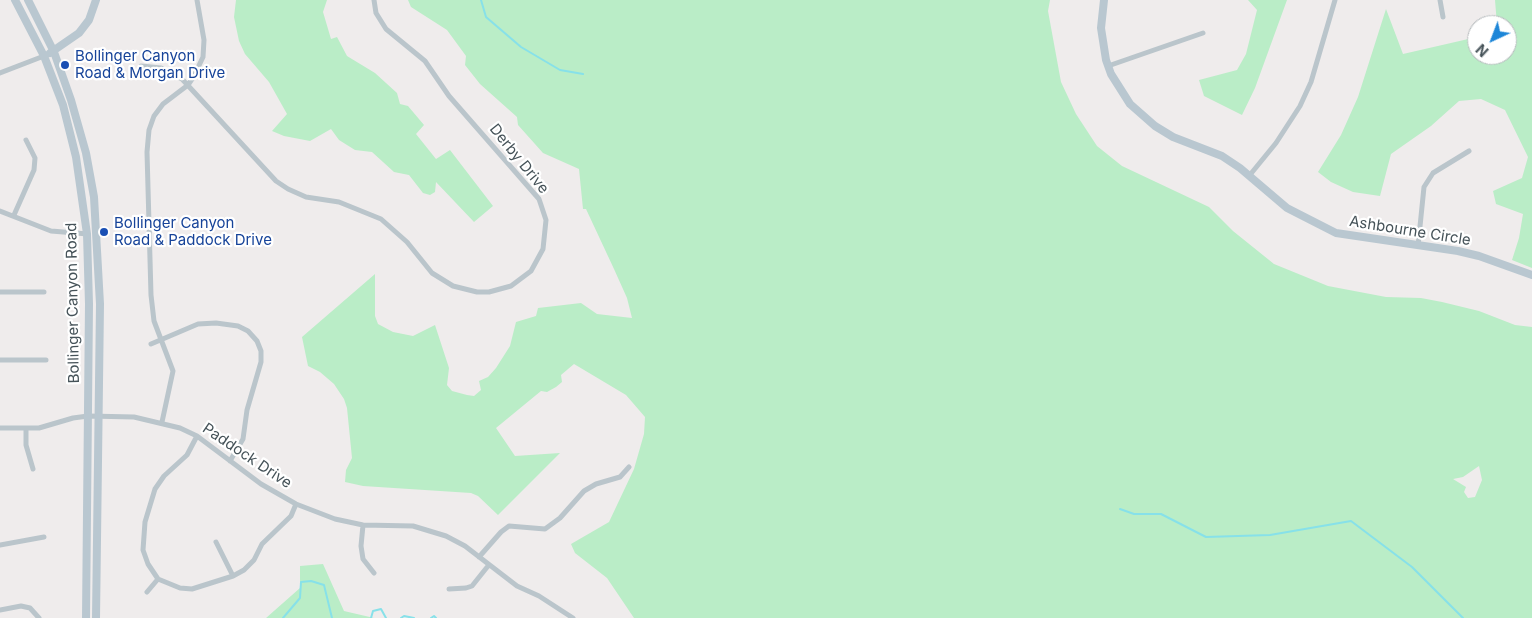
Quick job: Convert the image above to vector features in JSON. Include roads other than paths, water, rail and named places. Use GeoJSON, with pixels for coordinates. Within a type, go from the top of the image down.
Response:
{"type":"FeatureCollection","features":[{"type":"Feature","properties":{"kind":"main road","name":"Bollinger Canyon Road"},"geometry":{"type":"LineString","coordinates":[[15,0],[44,56],[63,104],[76,156],[87,234],[86,618]]}},
{"type":"Feature","properties":{"kind":"main road","name":"Bollinger Canyon Road"},"geometry":{"type":"LineString","coordinates":[[28,0],[54,52],[71,100],[86,153],[97,233],[100,416],[96,618]]}},
{"type":"Feature","properties":{"kind":"main road"},"geometry":{"type":"LineString","coordinates":[[44,56],[54,52],[79,33],[89,20],[96,0]]}},
{"type":"Feature","properties":{"kind":"main road","name":"Ashbourne Circle"},"geometry":{"type":"LineString","coordinates":[[1104,0],[1102,28],[1108,66],[1120,91],[1143,117],[1173,137],[1222,156],[1287,208],[1320,226],[1359,238],[1479,256],[1532,275]]}},
{"type":"Feature","properties":{"kind":"street"},"geometry":{"type":"LineString","coordinates":[[162,422],[173,370],[154,321],[151,295],[150,218],[146,185],[148,138],[154,116],[164,104],[188,85],[203,57],[204,40],[197,0]]}},
{"type":"Feature","properties":{"kind":"street","name":"Derby Drive"},"geometry":{"type":"LineString","coordinates":[[142,66],[171,72],[188,85],[276,181],[288,189],[306,197],[339,202],[381,219],[407,242],[432,273],[453,286],[477,292],[489,292],[511,286],[531,271],[543,249],[546,220],[539,199],[449,96],[424,61],[386,29],[376,13],[374,0]]}},
{"type":"Feature","properties":{"kind":"street"},"geometry":{"type":"LineString","coordinates":[[1249,176],[1276,143],[1300,106],[1311,82],[1335,0]]}},
{"type":"Feature","properties":{"kind":"street"},"geometry":{"type":"LineString","coordinates":[[1440,0],[1443,17]]}},
{"type":"Feature","properties":{"kind":"street"},"geometry":{"type":"LineString","coordinates":[[1108,66],[1203,33]]}},
{"type":"Feature","properties":{"kind":"street"},"geometry":{"type":"LineString","coordinates":[[0,73],[44,56]]}},
{"type":"Feature","properties":{"kind":"street"},"geometry":{"type":"LineString","coordinates":[[14,215],[34,170],[35,158],[26,140]]}},
{"type":"Feature","properties":{"kind":"street"},"geometry":{"type":"LineString","coordinates":[[1418,246],[1424,186],[1433,173],[1468,151]]}},
{"type":"Feature","properties":{"kind":"street"},"geometry":{"type":"LineString","coordinates":[[0,211],[51,231],[97,233]]}},
{"type":"Feature","properties":{"kind":"street"},"geometry":{"type":"LineString","coordinates":[[0,292],[44,292]]}},
{"type":"Feature","properties":{"kind":"street"},"geometry":{"type":"LineString","coordinates":[[151,344],[198,324],[216,323],[238,326],[248,331],[256,341],[261,351],[261,362],[247,410],[244,439],[230,461]]}},
{"type":"Feature","properties":{"kind":"street"},"geometry":{"type":"LineString","coordinates":[[0,360],[46,360]]}},
{"type":"Feature","properties":{"kind":"street","name":"Paddock Drive"},"geometry":{"type":"LineString","coordinates":[[0,428],[26,429],[56,425],[73,418],[88,416],[134,417],[162,422],[197,436],[261,484],[296,504],[335,519],[363,525],[413,526],[426,529],[464,546],[488,566],[517,586],[540,596],[573,618]]}},
{"type":"Feature","properties":{"kind":"street"},"geometry":{"type":"LineString","coordinates":[[26,429],[26,445],[33,469]]}},
{"type":"Feature","properties":{"kind":"street"},"geometry":{"type":"LineString","coordinates":[[197,436],[187,455],[164,476],[155,489],[145,522],[143,550],[148,564],[158,579],[180,588],[192,589],[232,576],[244,570],[254,560],[262,544],[291,516],[296,504]]}},
{"type":"Feature","properties":{"kind":"street"},"geometry":{"type":"LineString","coordinates":[[479,557],[501,532],[509,526],[545,529],[560,518],[584,491],[596,484],[620,477],[629,467]]}},
{"type":"Feature","properties":{"kind":"street"},"geometry":{"type":"LineString","coordinates":[[363,525],[362,559],[374,573]]}},
{"type":"Feature","properties":{"kind":"street"},"geometry":{"type":"LineString","coordinates":[[0,545],[44,537]]}},
{"type":"Feature","properties":{"kind":"street"},"geometry":{"type":"LineString","coordinates":[[216,542],[232,576]]}},
{"type":"Feature","properties":{"kind":"street"},"geometry":{"type":"LineString","coordinates":[[449,588],[472,586],[488,566]]}},
{"type":"Feature","properties":{"kind":"street"},"geometry":{"type":"LineString","coordinates":[[147,592],[158,579]]}},
{"type":"Feature","properties":{"kind":"street"},"geometry":{"type":"LineString","coordinates":[[0,610],[21,606],[30,608],[39,618]]}},
{"type":"Feature","properties":{"kind":"waterway"},"geometry":{"type":"LineString","coordinates":[[481,0],[486,17],[521,47],[560,70],[583,74]]}},
{"type":"Feature","properties":{"kind":"waterway"},"geometry":{"type":"LineString","coordinates":[[1120,509],[1134,514],[1161,514],[1206,537],[1270,535],[1351,521],[1412,567],[1463,618]]}},
{"type":"Feature","properties":{"kind":"waterway"},"geometry":{"type":"LineString","coordinates":[[283,618],[300,598],[301,582],[311,581],[324,585],[332,618]]}},
{"type":"Feature","properties":{"kind":"waterway"},"geometry":{"type":"LineString","coordinates":[[371,618],[373,611],[381,609],[386,618]]}},
{"type":"Feature","properties":{"kind":"waterway"},"geometry":{"type":"LineString","coordinates":[[401,618],[404,616],[414,618]]}},
{"type":"Feature","properties":{"kind":"waterway"},"geometry":{"type":"LineString","coordinates":[[431,618],[434,616],[436,618]]}},
{"type":"Feature","properties":{"kind":"place","name":"Bollinger Canyon Road & Morgan Drive"},"geometry":{"type":"Point","coordinates":[65,65]}},
{"type":"Feature","properties":{"kind":"place","name":"Bollinger Canyon Road & Paddock Drive"},"geometry":{"type":"Point","coordinates":[104,232]}}]}
